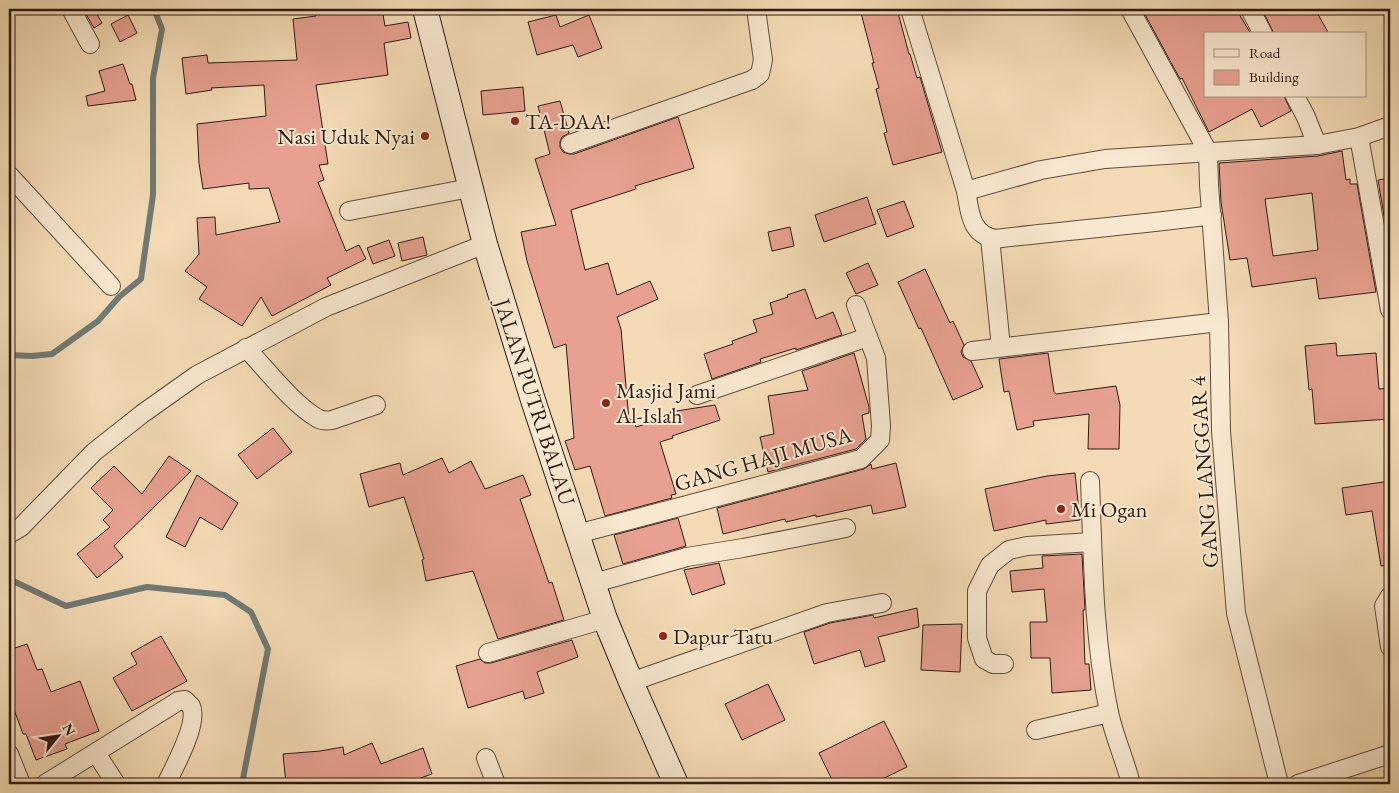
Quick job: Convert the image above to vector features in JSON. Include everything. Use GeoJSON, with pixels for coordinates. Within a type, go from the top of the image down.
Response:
{"type":"FeatureCollection","features":[{"type":"Feature","properties":{"kind":"main road","name":"JALAN PUTRI BALAU"},"geometry":{"type":"LineString","coordinates":[[424,9],[485,244],[577,534],[605,619],[676,784]]}},
{"type":"Feature","properties":{"kind":"street"},"geometry":{"type":"LineString","coordinates":[[71,9],[90,44]]}},
{"type":"Feature","properties":{"kind":"street"},"geometry":{"type":"LineString","coordinates":[[570,144],[752,80],[760,74],[763,60],[756,9]]}},
{"type":"Feature","properties":{"kind":"street"},"geometry":{"type":"LineString","coordinates":[[910,9],[966,190],[972,219],[978,232],[995,239],[1148,223],[1212,214]]}},
{"type":"Feature","properties":{"kind":"street"},"geometry":{"type":"LineString","coordinates":[[1130,9],[1208,152]]}},
{"type":"Feature","properties":{"kind":"street"},"geometry":{"type":"LineString","coordinates":[[1250,9],[1262,32]]}},
{"type":"Feature","properties":{"kind":"street"},"geometry":{"type":"LineString","coordinates":[[1296,98],[1317,145]]}},
{"type":"Feature","properties":{"kind":"street"},"geometry":{"type":"LineString","coordinates":[[966,190],[1041,170],[1106,159],[1317,145],[1359,137],[1390,126]]}},
{"type":"Feature","properties":{"kind":"street"},"geometry":{"type":"LineString","coordinates":[[1359,137],[1390,310]]}},
{"type":"Feature","properties":{"kind":"street","name":"GANG LANGGAR 4"},"geometry":{"type":"LineString","coordinates":[[1208,152],[1219,322],[1221,431],[1236,613],[1279,784]]}},
{"type":"Feature","properties":{"kind":"street"},"geometry":{"type":"LineString","coordinates":[[9,175],[111,286]]}},
{"type":"Feature","properties":{"kind":"street"},"geometry":{"type":"LineString","coordinates":[[349,211],[470,188]]}},
{"type":"Feature","properties":{"kind":"street"},"geometry":{"type":"LineString","coordinates":[[990,238],[1001,348]]}},
{"type":"Feature","properties":{"kind":"street"},"geometry":{"type":"LineString","coordinates":[[15,531],[100,446],[197,375],[326,307],[485,244]]}},
{"type":"Feature","properties":{"kind":"street","name":"GANG HAJI MUSA"},"geometry":{"type":"LineString","coordinates":[[577,534],[860,459],[880,440],[881,426],[876,358],[856,304]]}},
{"type":"Feature","properties":{"kind":"street"},"geometry":{"type":"LineString","coordinates":[[972,351],[1219,322]]}},
{"type":"Feature","properties":{"kind":"street"},"geometry":{"type":"LineString","coordinates":[[698,395],[868,337]]}},
{"type":"Feature","properties":{"kind":"street"},"geometry":{"type":"LineString","coordinates":[[246,348],[295,399],[318,419],[332,420],[376,405]]}},
{"type":"Feature","properties":{"kind":"street"},"geometry":{"type":"LineString","coordinates":[[1090,481],[1092,542],[1101,665],[1109,714],[1131,784]]}},
{"type":"Feature","properties":{"kind":"street"},"geometry":{"type":"LineString","coordinates":[[594,583],[687,557],[846,528]]}},
{"type":"Feature","properties":{"kind":"street"},"geometry":{"type":"LineString","coordinates":[[1004,664],[993,664],[984,659],[978,638],[977,591],[990,565],[1009,550],[1027,546],[1092,542]]}},
{"type":"Feature","properties":{"kind":"street"},"geometry":{"type":"LineString","coordinates":[[1390,596],[1384,606],[1390,647]]}},
{"type":"Feature","properties":{"kind":"street"},"geometry":{"type":"LineString","coordinates":[[631,682],[827,613],[882,603]]}},
{"type":"Feature","properties":{"kind":"street"},"geometry":{"type":"LineString","coordinates":[[488,652],[605,619]]}},
{"type":"Feature","properties":{"kind":"street"},"geometry":{"type":"LineString","coordinates":[[45,784],[178,701],[185,700],[191,706],[192,717],[190,727],[179,757],[166,784]]}},
{"type":"Feature","properties":{"kind":"street"},"geometry":{"type":"LineString","coordinates":[[1036,730],[1109,714]]}},
{"type":"Feature","properties":{"kind":"street"},"geometry":{"type":"LineString","coordinates":[[96,752],[116,784]]}},
{"type":"Feature","properties":{"kind":"street"},"geometry":{"type":"LineString","coordinates":[[9,754],[21,784]]}},
{"type":"Feature","properties":{"kind":"street"},"geometry":{"type":"LineString","coordinates":[[1298,784],[1390,754]]}},
{"type":"Feature","properties":{"kind":"street"},"geometry":{"type":"LineString","coordinates":[[486,758],[496,784]]}},
{"type":"Feature","properties":{"kind":"building"},"geometry":{"type":"Polygon","coordinates":[[[83,9],[94,9],[102,23],[94,28],[83,9]]]}},
{"type":"Feature","properties":{"kind":"building"},"geometry":{"type":"Polygon","coordinates":[[[335,9],[335,12],[382,9],[385,26],[408,22],[411,38],[384,43],[388,75],[316,85],[328,164],[319,165],[324,180],[318,182],[346,251],[359,245],[366,259],[327,278],[331,285],[272,316],[261,297],[242,326],[199,299],[207,287],[185,271],[199,254],[197,218],[215,217],[216,235],[280,222],[269,188],[249,189],[249,183],[203,189],[199,163],[197,124],[266,116],[264,85],[211,88],[212,90],[186,94],[182,58],[207,55],[208,63],[297,60],[293,19],[316,16],[316,10],[335,9]]]}},
{"type":"Feature","properties":{"kind":"building"},"geometry":{"type":"Polygon","coordinates":[[[860,9],[897,9],[909,54],[917,78],[920,77],[942,152],[893,165],[884,133],[887,132],[876,89],[879,88],[872,63],[874,63],[860,9]]]}},
{"type":"Feature","properties":{"kind":"building"},"geometry":{"type":"Polygon","coordinates":[[[1142,9],[1236,9],[1250,32],[1204,32],[1204,98],[1285,98],[1291,111],[1261,127],[1252,109],[1209,132],[1182,78],[1180,79],[1142,9]]]}},
{"type":"Feature","properties":{"kind":"building"},"geometry":{"type":"Polygon","coordinates":[[[1268,9],[1315,9],[1328,32],[1273,32],[1263,11],[1268,9]]]}},
{"type":"Feature","properties":{"kind":"building"},"geometry":{"type":"Polygon","coordinates":[[[128,15],[137,33],[120,42],[111,24],[128,15]]]}},
{"type":"Feature","properties":{"kind":"building"},"geometry":{"type":"Polygon","coordinates":[[[556,15],[560,27],[589,15],[602,48],[578,57],[573,45],[537,55],[528,22],[556,15]]]}},
{"type":"Feature","properties":{"kind":"building"},"geometry":{"type":"Polygon","coordinates":[[[123,64],[130,84],[132,84],[136,100],[88,106],[86,96],[105,91],[99,71],[123,64]]]}},
{"type":"Feature","properties":{"kind":"building"},"geometry":{"type":"Polygon","coordinates":[[[523,87],[525,111],[483,115],[481,91],[523,87]]]}},
{"type":"Feature","properties":{"kind":"building"},"geometry":{"type":"Polygon","coordinates":[[[560,101],[569,133],[562,137],[560,142],[563,152],[574,154],[678,117],[694,168],[635,186],[636,189],[571,210],[585,270],[608,263],[617,295],[650,281],[658,299],[617,317],[621,329],[629,420],[634,418],[636,427],[671,416],[670,412],[715,405],[720,420],[672,436],[673,438],[660,442],[676,494],[671,495],[672,498],[605,516],[590,466],[575,470],[565,441],[574,438],[566,344],[554,348],[527,261],[521,232],[556,225],[535,159],[550,154],[538,106],[560,101]]]}},
{"type":"Feature","properties":{"kind":"building"},"geometry":{"type":"Polygon","coordinates":[[[1342,151],[1346,180],[1350,179],[1350,184],[1357,184],[1376,292],[1319,299],[1316,278],[1252,287],[1247,258],[1230,260],[1221,202],[1219,163],[1318,156],[1342,151]],[[1312,193],[1265,199],[1273,256],[1318,250],[1312,193]]]}},
{"type":"Feature","properties":{"kind":"building"},"geometry":{"type":"Polygon","coordinates":[[[1390,178],[1390,251],[1378,180],[1390,178]]]}},
{"type":"Feature","properties":{"kind":"building"},"geometry":{"type":"Polygon","coordinates":[[[867,197],[876,224],[824,242],[815,215],[867,197]]]}},
{"type":"Feature","properties":{"kind":"building"},"geometry":{"type":"Polygon","coordinates":[[[904,201],[914,227],[887,237],[877,210],[904,201]]]}},
{"type":"Feature","properties":{"kind":"building"},"geometry":{"type":"Polygon","coordinates":[[[790,227],[794,246],[772,251],[768,232],[790,227]]]}},
{"type":"Feature","properties":{"kind":"building"},"geometry":{"type":"Polygon","coordinates":[[[423,237],[427,255],[402,261],[398,243],[423,237]]]}},
{"type":"Feature","properties":{"kind":"building"},"geometry":{"type":"Polygon","coordinates":[[[389,240],[395,256],[373,264],[367,248],[389,240]]]}},
{"type":"Feature","properties":{"kind":"building"},"geometry":{"type":"Polygon","coordinates":[[[868,263],[878,285],[856,294],[846,273],[868,263]]]}},
{"type":"Feature","properties":{"kind":"building"},"geometry":{"type":"Polygon","coordinates":[[[925,269],[950,323],[953,321],[964,345],[961,352],[963,357],[971,361],[983,387],[953,400],[898,282],[925,269]]]}},
{"type":"Feature","properties":{"kind":"building"},"geometry":{"type":"Polygon","coordinates":[[[805,289],[816,319],[833,312],[842,335],[760,359],[761,362],[712,379],[704,354],[733,344],[732,341],[757,332],[753,320],[773,314],[770,303],[805,289]]]}},
{"type":"Feature","properties":{"kind":"building"},"geometry":{"type":"Polygon","coordinates":[[[1336,343],[1337,356],[1376,353],[1379,389],[1390,388],[1390,419],[1315,424],[1312,389],[1309,390],[1305,346],[1336,343]]]}},
{"type":"Feature","properties":{"kind":"building"},"geometry":{"type":"Polygon","coordinates":[[[854,353],[869,407],[869,413],[862,415],[866,439],[856,449],[768,472],[760,437],[774,434],[768,396],[808,390],[802,371],[854,353]]]}},
{"type":"Feature","properties":{"kind":"building"},"geometry":{"type":"Polygon","coordinates":[[[1048,353],[1054,392],[1056,394],[1116,386],[1120,405],[1119,449],[1088,449],[1089,414],[1033,421],[1034,426],[1017,430],[1009,391],[1004,392],[999,359],[1048,353]]]}},
{"type":"Feature","properties":{"kind":"building"},"geometry":{"type":"Polygon","coordinates":[[[273,428],[292,452],[257,479],[238,455],[273,428]]]}},
{"type":"Feature","properties":{"kind":"building"},"geometry":{"type":"Polygon","coordinates":[[[169,456],[191,471],[114,546],[123,557],[97,578],[77,554],[110,527],[103,520],[113,510],[91,488],[114,466],[142,494],[169,456]]]}},
{"type":"Feature","properties":{"kind":"building"},"geometry":{"type":"Polygon","coordinates":[[[442,458],[449,473],[471,461],[485,489],[523,475],[531,495],[520,499],[549,583],[552,582],[564,620],[498,639],[473,571],[426,581],[422,560],[424,559],[404,497],[369,507],[360,474],[400,463],[403,475],[442,458]]]}},
{"type":"Feature","properties":{"kind":"building"},"geometry":{"type":"Polygon","coordinates":[[[896,463],[906,507],[873,514],[871,505],[786,522],[785,519],[723,534],[717,508],[864,469],[871,464],[872,469],[896,463]]]}},
{"type":"Feature","properties":{"kind":"building"},"geometry":{"type":"Polygon","coordinates":[[[1075,473],[1080,520],[1046,524],[1046,520],[994,531],[985,489],[1047,476],[1075,473]]]}},
{"type":"Feature","properties":{"kind":"building"},"geometry":{"type":"Polygon","coordinates":[[[197,475],[238,503],[222,530],[200,517],[185,547],[166,537],[197,475]]]}},
{"type":"Feature","properties":{"kind":"building"},"geometry":{"type":"Polygon","coordinates":[[[1390,481],[1390,565],[1381,566],[1372,511],[1346,515],[1342,488],[1390,481]]]}},
{"type":"Feature","properties":{"kind":"building"},"geometry":{"type":"Polygon","coordinates":[[[678,518],[686,546],[623,564],[614,535],[678,518]]]}},
{"type":"Feature","properties":{"kind":"building"},"geometry":{"type":"Polygon","coordinates":[[[1082,554],[1085,664],[1089,664],[1091,690],[1052,693],[1050,658],[1031,658],[1030,622],[1047,622],[1044,589],[1012,592],[1010,571],[1043,568],[1042,556],[1082,554]]]}},
{"type":"Feature","properties":{"kind":"building"},"geometry":{"type":"Polygon","coordinates":[[[719,563],[725,584],[692,595],[684,570],[719,563]]]}},
{"type":"Feature","properties":{"kind":"building"},"geometry":{"type":"Polygon","coordinates":[[[917,608],[919,627],[878,637],[885,661],[865,667],[860,650],[814,664],[804,632],[830,623],[873,615],[874,618],[917,608]]]}},
{"type":"Feature","properties":{"kind":"building"},"geometry":{"type":"Polygon","coordinates":[[[962,624],[960,672],[921,670],[923,625],[962,624]]]}},
{"type":"Feature","properties":{"kind":"building"},"geometry":{"type":"Polygon","coordinates":[[[161,636],[187,681],[132,711],[113,678],[137,664],[131,653],[161,636]]]}},
{"type":"Feature","properties":{"kind":"building"},"geometry":{"type":"Polygon","coordinates":[[[572,640],[578,657],[537,672],[544,693],[525,699],[523,691],[468,708],[456,666],[480,659],[485,663],[491,663],[572,640]]]}},
{"type":"Feature","properties":{"kind":"building"},"geometry":{"type":"Polygon","coordinates":[[[27,644],[37,670],[42,669],[51,692],[80,681],[99,731],[65,744],[67,749],[36,760],[26,734],[23,734],[12,704],[9,706],[9,650],[27,644]]]}},
{"type":"Feature","properties":{"kind":"building"},"geometry":{"type":"Polygon","coordinates":[[[768,684],[785,720],[742,740],[725,704],[768,684]]]}},
{"type":"Feature","properties":{"kind":"building"},"geometry":{"type":"Polygon","coordinates":[[[884,721],[907,767],[872,784],[834,784],[819,753],[884,721]]]}},
{"type":"Feature","properties":{"kind":"building"},"geometry":{"type":"Polygon","coordinates":[[[372,743],[381,764],[423,748],[432,774],[404,784],[286,784],[283,754],[343,747],[344,755],[372,743]]]}},
{"type":"Feature","properties":{"kind":"waterway"},"geometry":{"type":"LineString","coordinates":[[9,355],[32,356],[52,354],[98,321],[119,297],[141,279],[153,195],[153,78],[162,29],[154,9]]}},
{"type":"Feature","properties":{"kind":"waterway"},"geometry":{"type":"LineString","coordinates":[[9,579],[66,606],[147,587],[225,595],[251,612],[268,649],[242,784]]}},
{"type":"Feature","properties":{"kind":"place","name":"TA-DAA!"},"geometry":{"type":"Point","coordinates":[515,121]}},
{"type":"Feature","properties":{"kind":"place","name":"Nasi Uduk Nyai"},"geometry":{"type":"Point","coordinates":[425,136]}},
{"type":"Feature","properties":{"kind":"place","name":"Masjid Jami Al-Islah"},"geometry":{"type":"Point","coordinates":[606,403]}},
{"type":"Feature","properties":{"kind":"place","name":"Mi Ogan"},"geometry":{"type":"Point","coordinates":[1061,509]}},
{"type":"Feature","properties":{"kind":"place","name":"Dapur Tatu"},"geometry":{"type":"Point","coordinates":[663,636]}}]}
